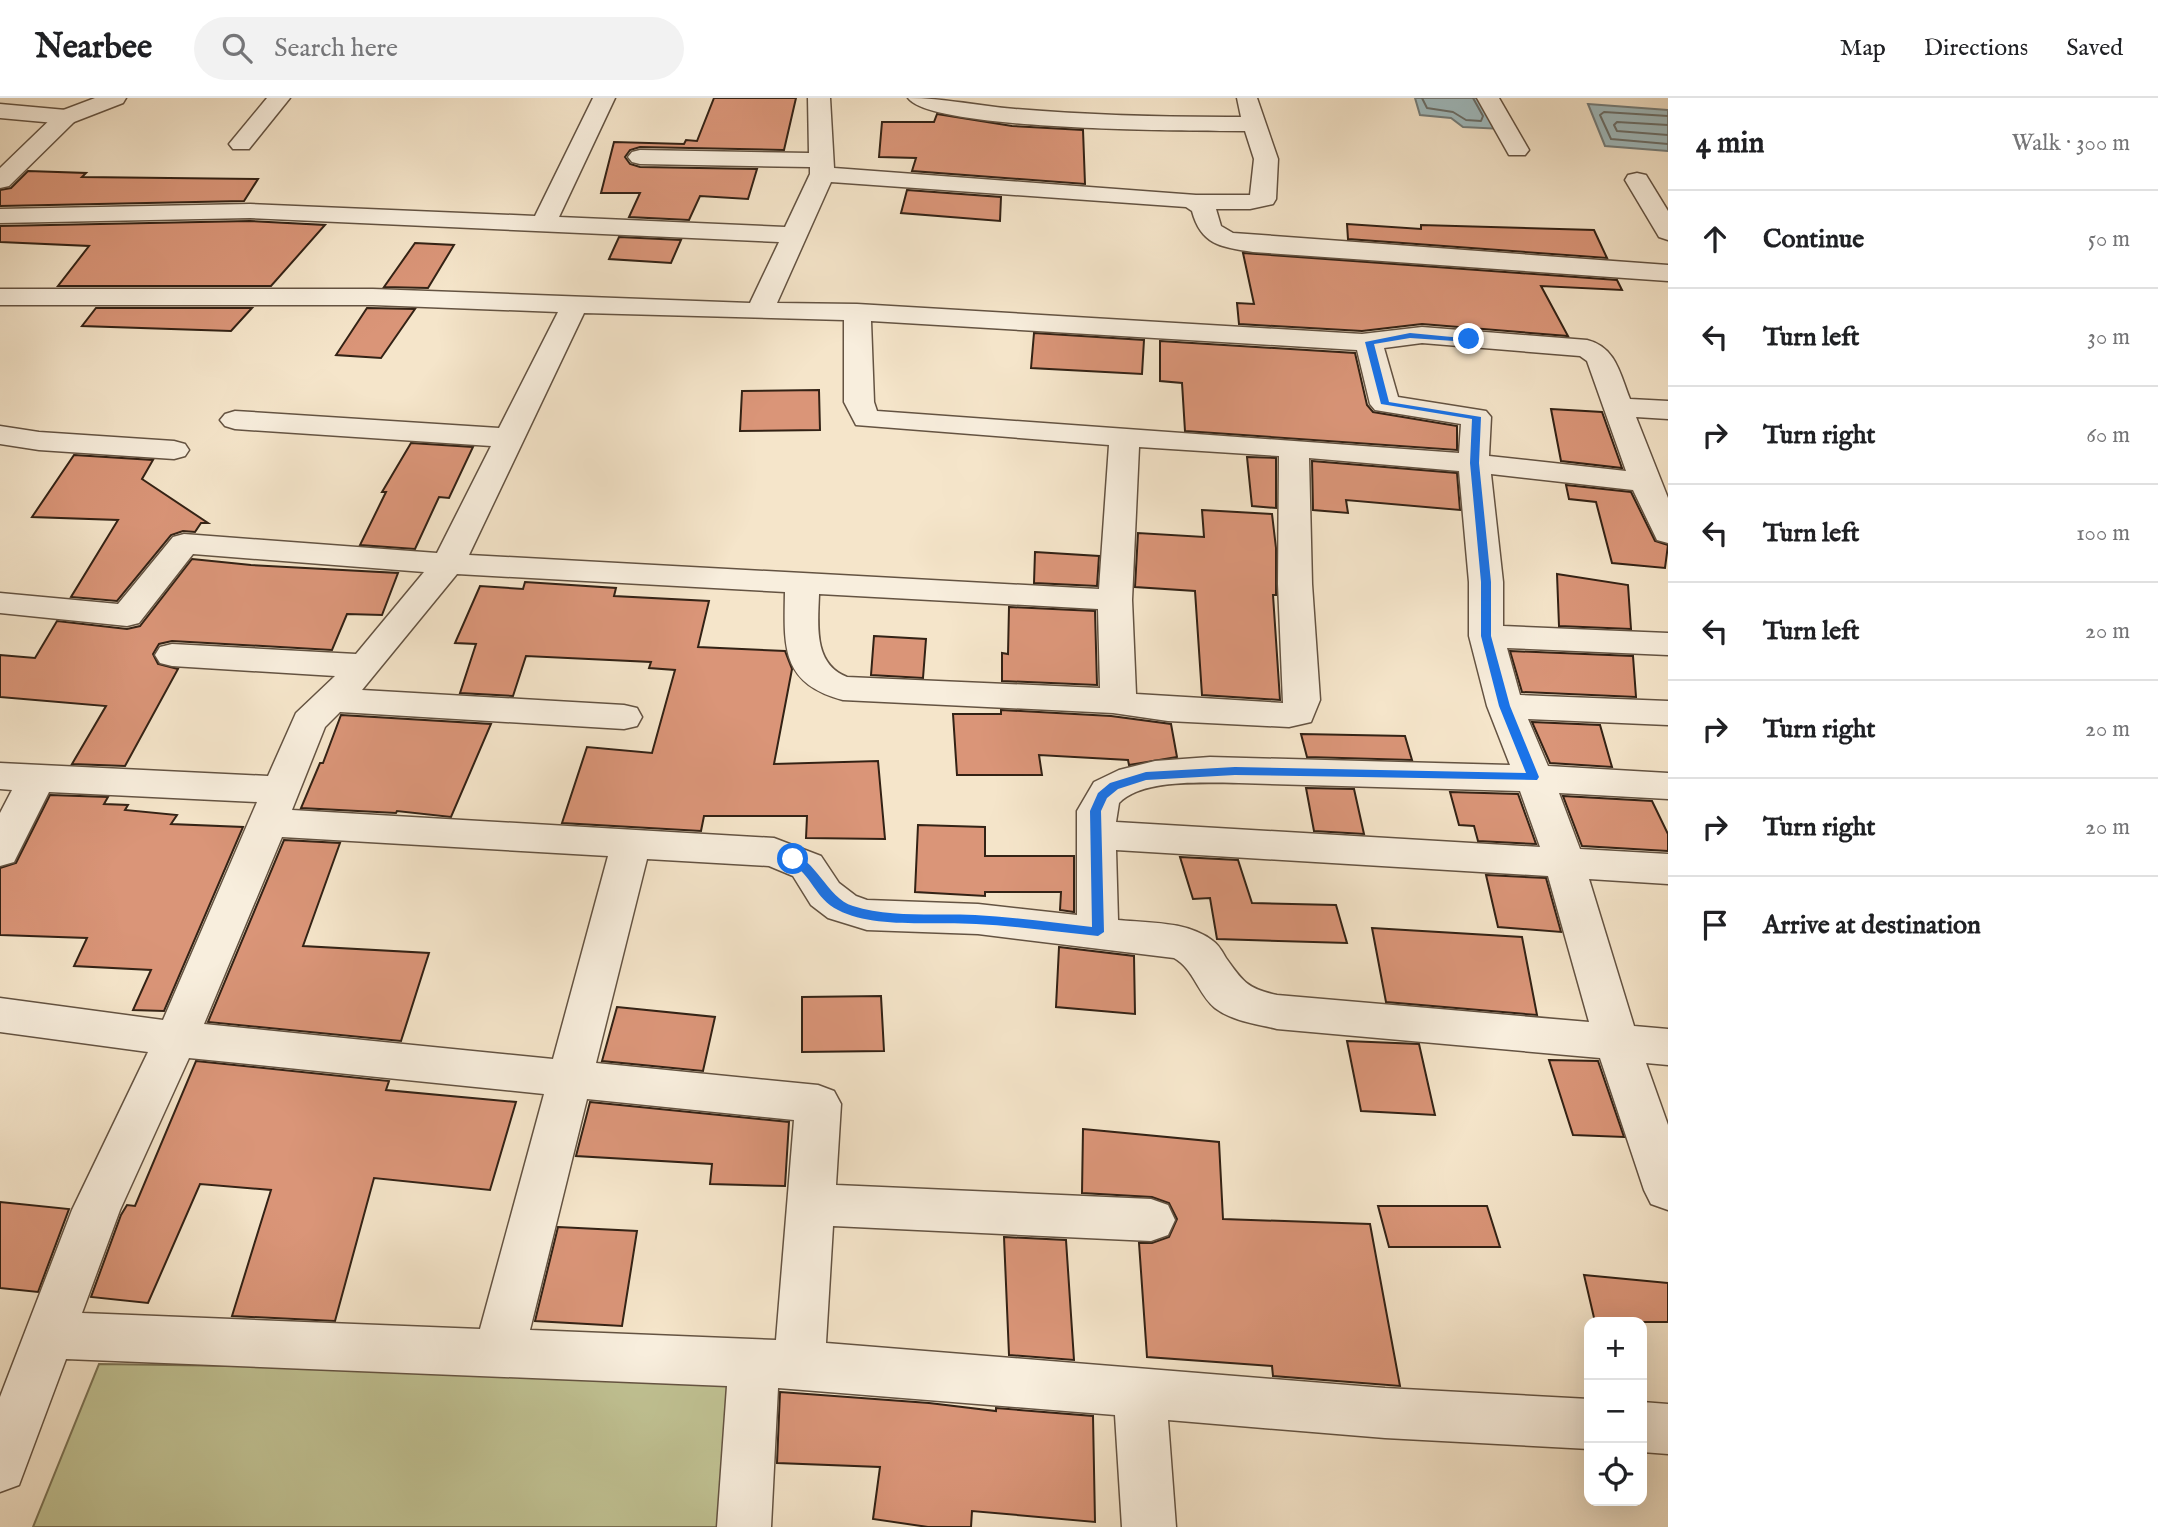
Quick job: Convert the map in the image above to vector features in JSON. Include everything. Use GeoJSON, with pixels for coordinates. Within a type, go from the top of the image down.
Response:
{"type":"FeatureCollection","features":[{"type":"Feature","properties":{"kind":"street"},"geometry":{"type":"LineString","coordinates":[[0,181],[66,117],[116,98]]}},
{"type":"Feature","properties":{"kind":"street"},"geometry":{"type":"LineString","coordinates":[[241,144],[279,98]]}},
{"type":"Feature","properties":{"kind":"street"},"geometry":{"type":"LineString","coordinates":[[544,223],[604,98]]}},
{"type":"Feature","properties":{"kind":"street"},"geometry":{"type":"LineString","coordinates":[[760,311],[821,167],[819,98]]}},
{"type":"Feature","properties":{"kind":"street"},"geometry":{"type":"LineString","coordinates":[[919,98],[973,111],[1064,120],[1126,124],[1255,124]]}},
{"type":"Feature","properties":{"kind":"street"},"geometry":{"type":"LineString","coordinates":[[640,157],[821,167],[1198,202],[1250,202],[1264,199],[1266,159],[1246,98]]}},
{"type":"Feature","properties":{"kind":"street"},"geometry":{"type":"LineString","coordinates":[[1488,98],[1517,150]]}},
{"type":"Feature","properties":{"kind":"street"},"geometry":{"type":"LineString","coordinates":[[0,111],[66,117]]}},
{"type":"Feature","properties":{"kind":"street"},"geometry":{"type":"LineString","coordinates":[[1637,180],[1668,232]]}},
{"type":"Feature","properties":{"kind":"street"},"geometry":{"type":"LineString","coordinates":[[1198,202],[1204,207],[1211,229],[1238,242],[1668,273]]}},
{"type":"Feature","properties":{"kind":"street"},"geometry":{"type":"LineString","coordinates":[[0,216],[250,211],[794,235]]}},
{"type":"Feature","properties":{"kind":"street"},"geometry":{"type":"LineString","coordinates":[[0,297],[373,297],[574,306],[857,312],[1369,342],[1398,336],[1422,335],[1587,348],[1600,357],[1641,470],[1668,533]]}},
{"type":"Feature","properties":{"kind":"street"},"geometry":{"type":"LineString","coordinates":[[0,1466],[96,1210],[177,1039],[309,722],[365,666],[447,564],[574,306]]}},
{"type":"Feature","properties":{"kind":"street"},"geometry":{"type":"LineString","coordinates":[[857,312],[859,402],[866,419],[1474,463],[1641,470],[1668,459]]}},
{"type":"Feature","properties":{"kind":"street"},"geometry":{"type":"LineString","coordinates":[[1369,342],[1385,404],[1476,417],[1474,463],[1486,582],[1486,636],[1505,706],[1565,861],[1617,1044],[1668,1190]]}},
{"type":"Feature","properties":{"kind":"street"},"geometry":{"type":"LineString","coordinates":[[1619,407],[1668,410]]}},
{"type":"Feature","properties":{"kind":"street"},"geometry":{"type":"LineString","coordinates":[[235,420],[509,438]]}},
{"type":"Feature","properties":{"kind":"street"},"geometry":{"type":"LineString","coordinates":[[0,435],[39,441],[174,450]]}},
{"type":"Feature","properties":{"kind":"street"},"geometry":{"type":"LineString","coordinates":[[1118,701],[1115,600],[1124,438]]}},
{"type":"Feature","properties":{"kind":"street"},"geometry":{"type":"LineString","coordinates":[[802,583],[804,652],[809,666],[821,679],[843,688],[1118,701],[1128,705],[1168,709],[1289,715],[1298,713],[1302,700],[1295,584],[1294,448]]}},
{"type":"Feature","properties":{"kind":"street"},"geometry":{"type":"LineString","coordinates":[[0,603],[127,615],[184,544],[447,564],[1115,600]]}},
{"type":"Feature","properties":{"kind":"street"},"geometry":{"type":"LineString","coordinates":[[1486,636],[1668,644]]}},
{"type":"Feature","properties":{"kind":"street"},"geometry":{"type":"LineString","coordinates":[[172,655],[365,666]]}},
{"type":"Feature","properties":{"kind":"street"},"geometry":{"type":"LineString","coordinates":[[333,700],[624,717]]}},
{"type":"Feature","properties":{"kind":"street"},"geometry":{"type":"LineString","coordinates":[[1505,706],[1668,713]]}},
{"type":"Feature","properties":{"kind":"street"},"geometry":{"type":"LineString","coordinates":[[1098,932],[1096,811],[1102,796],[1114,786],[1146,776],[1235,771],[1533,777],[1668,786]]}},
{"type":"Feature","properties":{"kind":"street"},"geometry":{"type":"LineString","coordinates":[[0,776],[631,844],[774,852],[807,866],[825,894],[842,907],[867,915],[978,919],[1182,943],[1200,953],[1229,995],[1250,1006],[1277,1012],[1668,1047]]}},
{"type":"Feature","properties":{"kind":"street"},"geometry":{"type":"LineString","coordinates":[[0,852],[37,778]]}},
{"type":"Feature","properties":{"kind":"street"},"geometry":{"type":"LineString","coordinates":[[1095,835],[1668,869]]}},
{"type":"Feature","properties":{"kind":"street"},"geometry":{"type":"LineString","coordinates":[[499,1353],[631,844]]}},
{"type":"Feature","properties":{"kind":"street"},"geometry":{"type":"LineString","coordinates":[[0,1015],[177,1039],[818,1104],[810,1204],[744,1527]]}},
{"type":"Feature","properties":{"kind":"street"},"geometry":{"type":"LineString","coordinates":[[810,1204],[1151,1220]]}},
{"type":"Feature","properties":{"kind":"street"},"geometry":{"type":"LineString","coordinates":[[47,1335],[776,1364],[1385,1412],[1584,1424]]}},
{"type":"Feature","properties":{"kind":"street"},"geometry":{"type":"LineString","coordinates":[[1140,1392],[1149,1527]]}},
{"type":"Feature","properties":{"kind":"street"},"geometry":{"type":"LineString","coordinates":[[1647,1427],[1668,1429]]}},
{"type":"Feature","properties":{"kind":"green space"},"geometry":{"type":"Polygon","coordinates":[[[99,1364],[534,1370],[741,1381],[722,1527],[33,1527],[99,1364]]]}},
{"type":"Feature","properties":{"kind":"water"},"geometry":{"type":"Polygon","coordinates":[[[1415,98],[1478,98],[1502,129],[1463,127],[1451,118],[1420,115],[1415,98]]]}},
{"type":"Feature","properties":{"kind":"water"},"geometry":{"type":"Polygon","coordinates":[[[1588,104],[1668,110],[1668,151],[1605,146],[1588,104]]]}},
{"type":"Feature","properties":{"kind":"building"},"geometry":{"type":"Polygon","coordinates":[[[714,98],[796,98],[784,150],[640,147],[630,150],[625,157],[630,164],[640,167],[757,169],[748,199],[700,196],[689,220],[629,217],[640,193],[601,193],[614,142],[684,144],[686,140],[697,141],[714,98]]]}},
{"type":"Feature","properties":{"kind":"building"},"geometry":{"type":"Polygon","coordinates":[[[937,114],[1012,126],[1083,130],[1085,184],[912,171],[916,158],[879,157],[882,122],[934,122],[937,114]]]}},
{"type":"Feature","properties":{"kind":"building"},"geometry":{"type":"Polygon","coordinates":[[[28,171],[86,173],[82,177],[258,179],[244,201],[0,206],[0,190],[11,188],[28,171]]]}},
{"type":"Feature","properties":{"kind":"building"},"geometry":{"type":"Polygon","coordinates":[[[907,190],[1001,197],[1000,221],[901,213],[907,190]]]}},
{"type":"Feature","properties":{"kind":"building"},"geometry":{"type":"Polygon","coordinates":[[[250,221],[325,225],[271,286],[58,286],[89,246],[0,242],[0,226],[250,221]]]}},
{"type":"Feature","properties":{"kind":"building"},"geometry":{"type":"Polygon","coordinates":[[[1347,224],[1421,229],[1421,225],[1594,230],[1607,258],[1348,239],[1347,224]]]}},
{"type":"Feature","properties":{"kind":"building"},"geometry":{"type":"Polygon","coordinates":[[[619,237],[681,240],[671,263],[609,259],[619,237]]]}},
{"type":"Feature","properties":{"kind":"building"},"geometry":{"type":"Polygon","coordinates":[[[415,243],[454,245],[428,288],[384,287],[415,243]]]}},
{"type":"Feature","properties":{"kind":"building"},"geometry":{"type":"Polygon","coordinates":[[[1243,253],[1617,280],[1622,290],[1541,286],[1568,336],[1422,324],[1362,331],[1239,324],[1237,303],[1254,304],[1243,253]]]}},
{"type":"Feature","properties":{"kind":"building"},"geometry":{"type":"Polygon","coordinates":[[[96,308],[252,308],[231,331],[82,326],[96,308]]]}},
{"type":"Feature","properties":{"kind":"building"},"geometry":{"type":"Polygon","coordinates":[[[367,308],[415,309],[381,358],[336,355],[367,308]]]}},
{"type":"Feature","properties":{"kind":"building"},"geometry":{"type":"Polygon","coordinates":[[[1034,333],[1144,340],[1142,374],[1031,368],[1034,333]]]}},
{"type":"Feature","properties":{"kind":"building"},"geometry":{"type":"Polygon","coordinates":[[[1160,341],[1355,353],[1367,405],[1373,412],[1457,426],[1457,450],[1185,431],[1182,383],[1160,381],[1160,341]]]}},
{"type":"Feature","properties":{"kind":"building"},"geometry":{"type":"Polygon","coordinates":[[[819,390],[820,430],[740,431],[742,391],[819,390]]]}},
{"type":"Feature","properties":{"kind":"building"},"geometry":{"type":"Polygon","coordinates":[[[1551,409],[1602,412],[1622,468],[1561,461],[1551,409]]]}},
{"type":"Feature","properties":{"kind":"building"},"geometry":{"type":"Polygon","coordinates":[[[411,443],[473,447],[449,498],[439,497],[415,549],[360,545],[386,492],[382,492],[411,443]]]}},
{"type":"Feature","properties":{"kind":"building"},"geometry":{"type":"Polygon","coordinates":[[[74,455],[153,460],[142,479],[208,523],[201,523],[195,532],[183,531],[171,535],[117,601],[71,597],[118,520],[32,517],[74,455]]]}},
{"type":"Feature","properties":{"kind":"building"},"geometry":{"type":"Polygon","coordinates":[[[1247,457],[1276,458],[1276,508],[1252,506],[1247,457]]]}},
{"type":"Feature","properties":{"kind":"building"},"geometry":{"type":"Polygon","coordinates":[[[1312,461],[1457,473],[1460,510],[1346,500],[1348,513],[1313,510],[1312,461]]]}},
{"type":"Feature","properties":{"kind":"building"},"geometry":{"type":"Polygon","coordinates":[[[1566,485],[1631,492],[1655,541],[1668,545],[1665,568],[1612,563],[1596,502],[1569,499],[1566,485]]]}},
{"type":"Feature","properties":{"kind":"building"},"geometry":{"type":"Polygon","coordinates":[[[1202,510],[1272,514],[1276,548],[1276,595],[1273,595],[1280,700],[1202,695],[1195,591],[1135,587],[1138,533],[1204,537],[1202,510]]]}},
{"type":"Feature","properties":{"kind":"building"},"geometry":{"type":"Polygon","coordinates":[[[1035,552],[1099,556],[1097,586],[1034,583],[1035,552]]]}},
{"type":"Feature","properties":{"kind":"building"},"geometry":{"type":"Polygon","coordinates":[[[192,559],[398,573],[382,615],[347,614],[332,650],[172,641],[159,644],[153,654],[158,664],[178,669],[125,766],[72,764],[106,706],[0,697],[0,655],[35,658],[57,621],[127,629],[140,626],[192,559]]]}},
{"type":"Feature","properties":{"kind":"building"},"geometry":{"type":"Polygon","coordinates":[[[1557,574],[1628,585],[1631,629],[1559,626],[1557,574]]]}},
{"type":"Feature","properties":{"kind":"building"},"geometry":{"type":"Polygon","coordinates":[[[525,582],[616,588],[614,596],[709,601],[698,647],[785,651],[792,669],[774,764],[878,761],[885,839],[806,838],[807,816],[704,816],[701,831],[562,823],[587,747],[652,753],[675,670],[649,668],[651,662],[526,656],[513,696],[460,693],[476,644],[455,643],[480,586],[523,589],[525,582]]]}},
{"type":"Feature","properties":{"kind":"building"},"geometry":{"type":"Polygon","coordinates":[[[1009,607],[1095,611],[1097,685],[1002,681],[1002,653],[1008,654],[1009,607]]]}},
{"type":"Feature","properties":{"kind":"building"},"geometry":{"type":"Polygon","coordinates":[[[874,636],[926,639],[923,678],[871,675],[874,636]]]}},
{"type":"Feature","properties":{"kind":"building"},"geometry":{"type":"Polygon","coordinates":[[[1510,651],[1633,656],[1636,697],[1522,692],[1510,651]]]}},
{"type":"Feature","properties":{"kind":"building"},"geometry":{"type":"Polygon","coordinates":[[[1001,710],[1111,716],[1171,724],[1177,757],[1129,765],[1128,760],[1039,755],[1042,775],[957,775],[953,714],[1001,714],[1001,710]]]}},
{"type":"Feature","properties":{"kind":"building"},"geometry":{"type":"Polygon","coordinates":[[[341,715],[491,724],[451,817],[397,811],[301,808],[320,763],[323,763],[341,715]]]}},
{"type":"Feature","properties":{"kind":"building"},"geometry":{"type":"Polygon","coordinates":[[[1532,722],[1600,725],[1612,767],[1550,763],[1532,722]]]}},
{"type":"Feature","properties":{"kind":"building"},"geometry":{"type":"Polygon","coordinates":[[[1301,734],[1405,736],[1412,760],[1307,757],[1301,734]]]}},
{"type":"Feature","properties":{"kind":"building"},"geometry":{"type":"Polygon","coordinates":[[[1306,788],[1354,789],[1364,834],[1314,831],[1306,788]]]}},
{"type":"Feature","properties":{"kind":"building"},"geometry":{"type":"Polygon","coordinates":[[[1450,792],[1518,794],[1536,844],[1478,841],[1474,826],[1459,825],[1450,792]]]}},
{"type":"Feature","properties":{"kind":"building"},"geometry":{"type":"Polygon","coordinates":[[[50,795],[108,797],[104,804],[128,805],[125,810],[177,815],[171,824],[243,827],[164,1011],[133,1010],[151,970],[74,966],[87,938],[0,935],[0,868],[16,863],[50,795]]]}},
{"type":"Feature","properties":{"kind":"building"},"geometry":{"type":"Polygon","coordinates":[[[1563,796],[1652,801],[1668,834],[1668,851],[1582,846],[1563,796]]]}},
{"type":"Feature","properties":{"kind":"building"},"geometry":{"type":"Polygon","coordinates":[[[918,825],[985,827],[985,856],[1074,856],[1074,912],[1060,910],[1061,892],[985,892],[985,896],[915,892],[918,825]]]}},
{"type":"Feature","properties":{"kind":"building"},"geometry":{"type":"Polygon","coordinates":[[[284,840],[340,843],[303,946],[429,953],[401,1041],[208,1022],[284,840]]]}},
{"type":"Feature","properties":{"kind":"building"},"geometry":{"type":"Polygon","coordinates":[[[1180,857],[1238,860],[1252,903],[1336,905],[1347,943],[1217,939],[1210,898],[1193,899],[1180,857]]]}},
{"type":"Feature","properties":{"kind":"building"},"geometry":{"type":"Polygon","coordinates":[[[1486,875],[1546,878],[1561,932],[1498,927],[1486,875]]]}},
{"type":"Feature","properties":{"kind":"building"},"geometry":{"type":"Polygon","coordinates":[[[1372,928],[1522,937],[1537,1015],[1386,1002],[1372,928]]]}},
{"type":"Feature","properties":{"kind":"building"},"geometry":{"type":"Polygon","coordinates":[[[1059,947],[1134,956],[1135,1014],[1056,1007],[1059,947]]]}},
{"type":"Feature","properties":{"kind":"building"},"geometry":{"type":"Polygon","coordinates":[[[881,996],[884,1051],[802,1052],[802,997],[881,996]]]}},
{"type":"Feature","properties":{"kind":"building"},"geometry":{"type":"Polygon","coordinates":[[[617,1007],[715,1017],[703,1071],[602,1061],[617,1007]]]}},
{"type":"Feature","properties":{"kind":"building"},"geometry":{"type":"Polygon","coordinates":[[[1347,1041],[1419,1044],[1435,1115],[1361,1111],[1347,1041]]]}},
{"type":"Feature","properties":{"kind":"building"},"geometry":{"type":"Polygon","coordinates":[[[1549,1060],[1598,1061],[1624,1137],[1573,1135],[1549,1060]]]}},
{"type":"Feature","properties":{"kind":"building"},"geometry":{"type":"Polygon","coordinates":[[[196,1061],[389,1081],[386,1090],[516,1102],[490,1190],[374,1178],[335,1321],[232,1316],[271,1190],[200,1184],[148,1303],[91,1297],[121,1215],[127,1205],[135,1206],[196,1061]]]}},
{"type":"Feature","properties":{"kind":"building"},"geometry":{"type":"Polygon","coordinates":[[[590,1102],[789,1122],[785,1186],[710,1184],[712,1164],[576,1156],[590,1102]]]}},
{"type":"Feature","properties":{"kind":"building"},"geometry":{"type":"Polygon","coordinates":[[[1083,1129],[1219,1142],[1223,1219],[1370,1224],[1400,1386],[1273,1376],[1272,1366],[1147,1357],[1139,1243],[1152,1243],[1169,1237],[1177,1219],[1169,1203],[1152,1197],[1082,1193],[1083,1129]]]}},
{"type":"Feature","properties":{"kind":"building"},"geometry":{"type":"Polygon","coordinates":[[[0,1202],[69,1209],[38,1292],[0,1288],[0,1202]]]}},
{"type":"Feature","properties":{"kind":"building"},"geometry":{"type":"Polygon","coordinates":[[[1378,1206],[1487,1206],[1500,1247],[1389,1247],[1378,1206]]]}},
{"type":"Feature","properties":{"kind":"building"},"geometry":{"type":"Polygon","coordinates":[[[558,1227],[637,1231],[622,1326],[535,1321],[558,1227]]]}},
{"type":"Feature","properties":{"kind":"building"},"geometry":{"type":"Polygon","coordinates":[[[1004,1237],[1066,1240],[1074,1360],[1009,1355],[1004,1237]]]}},
{"type":"Feature","properties":{"kind":"building"},"geometry":{"type":"Polygon","coordinates":[[[1584,1275],[1668,1283],[1668,1322],[1647,1322],[1647,1317],[1594,1317],[1584,1275]]]}},
{"type":"Feature","properties":{"kind":"building"},"geometry":{"type":"Polygon","coordinates":[[[780,1392],[996,1411],[996,1408],[1093,1416],[1095,1522],[972,1511],[971,1527],[928,1527],[873,1519],[880,1467],[777,1463],[780,1392]]]}},
{"type":"Feature","properties":{"kind":"route"},"geometry":{"type":"LineString","coordinates":[[793,859],[807,866],[825,894],[842,907],[867,915],[978,919],[1098,932],[1096,811],[1102,796],[1114,786],[1146,776],[1186,772],[1533,777],[1505,706],[1486,636],[1486,582],[1474,463],[1476,417],[1385,404],[1369,342],[1410,335],[1469,339]]}}]}
